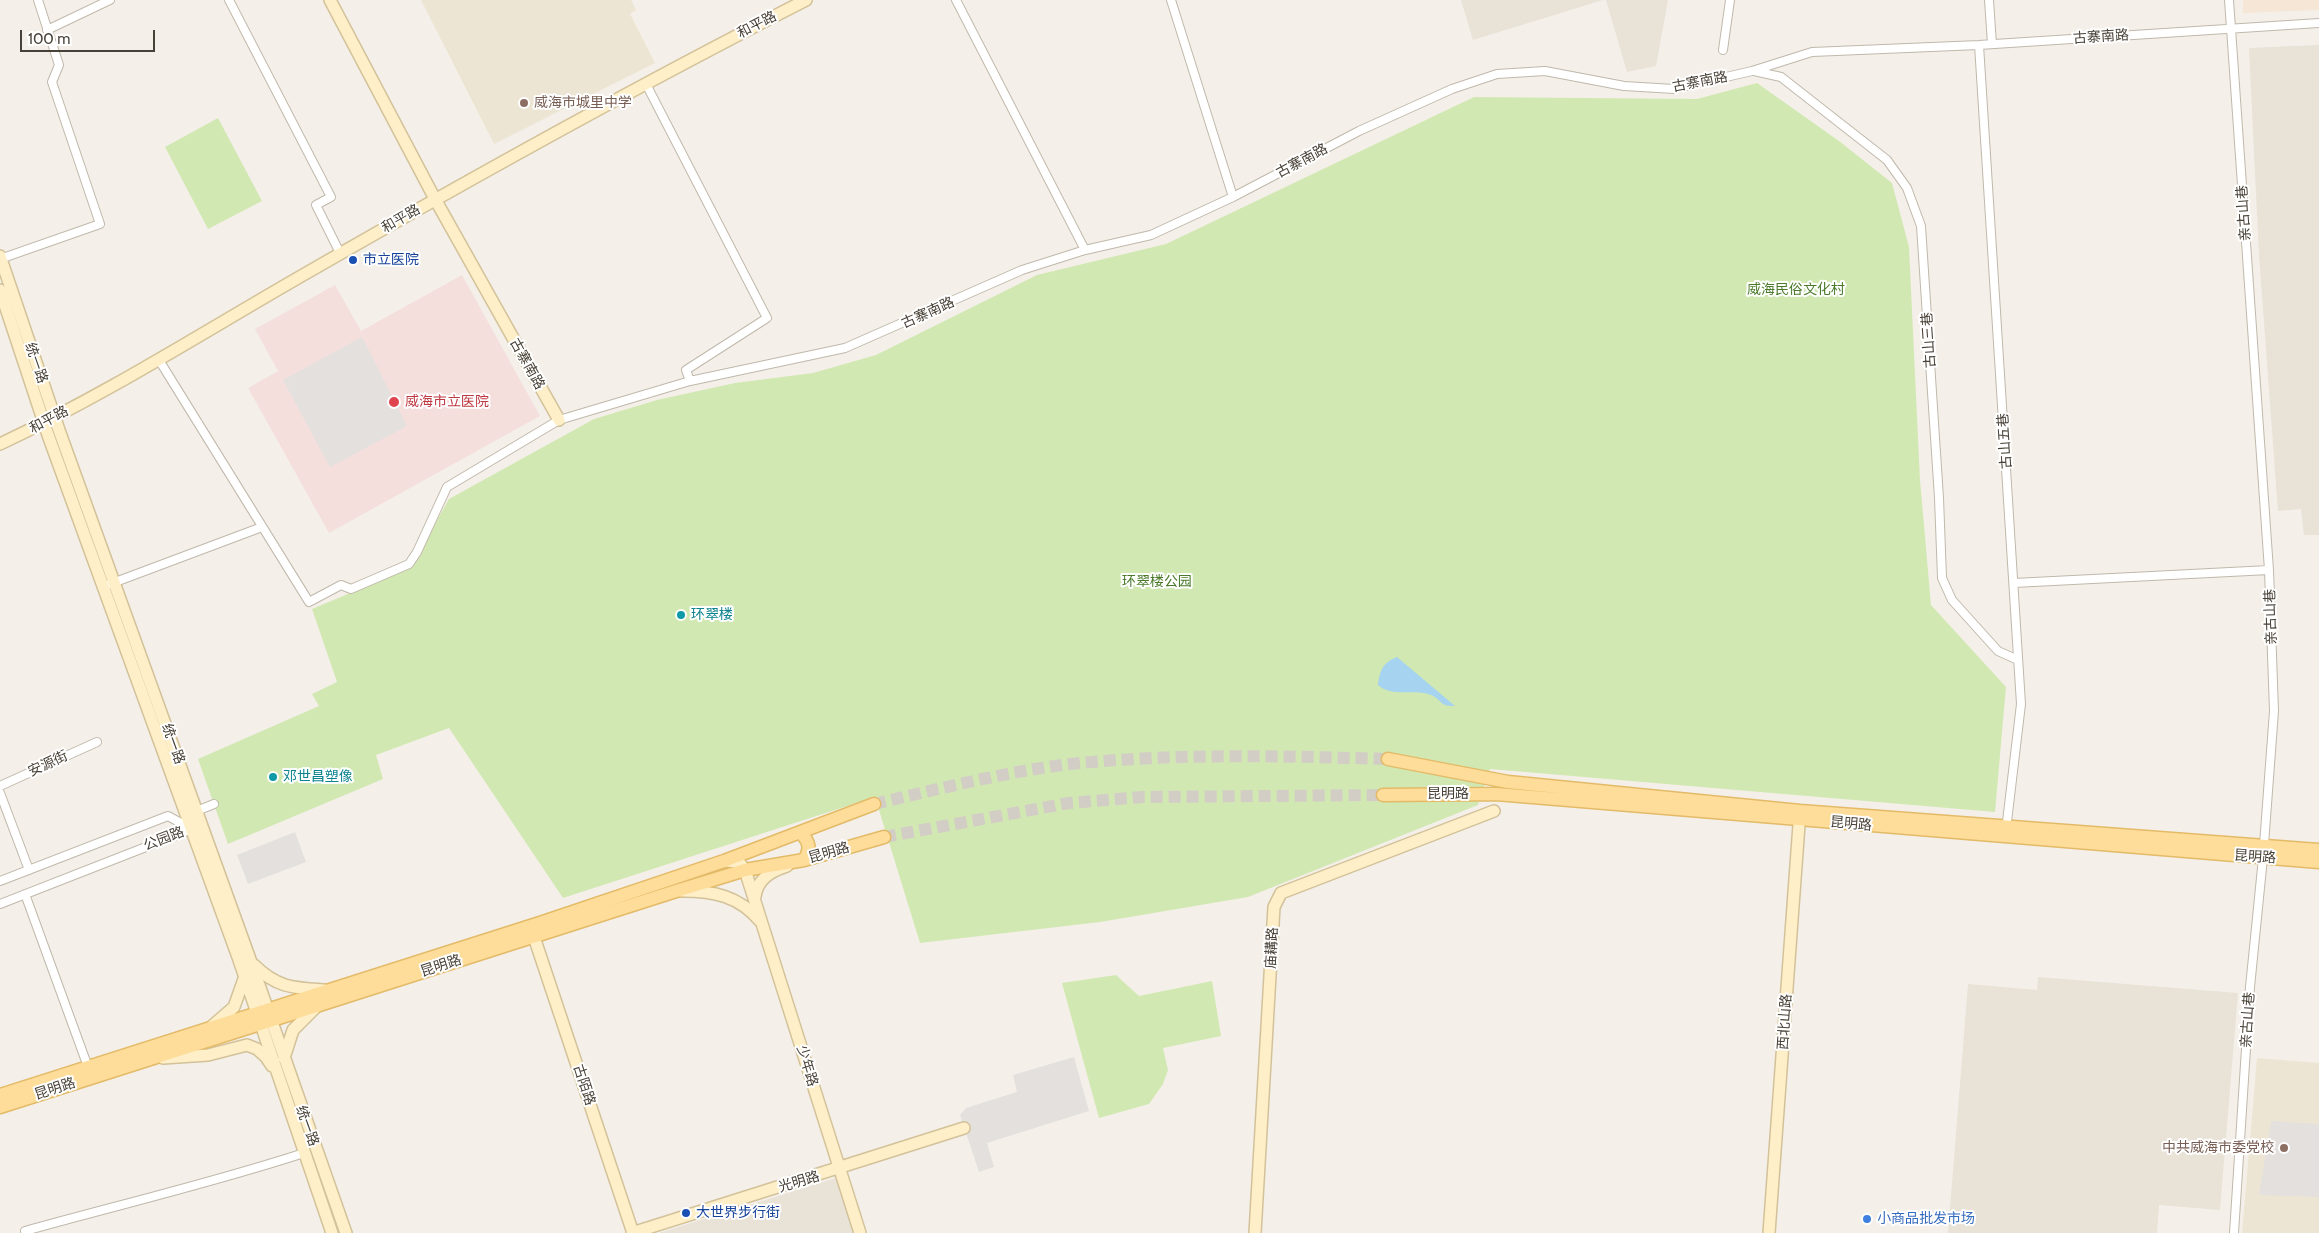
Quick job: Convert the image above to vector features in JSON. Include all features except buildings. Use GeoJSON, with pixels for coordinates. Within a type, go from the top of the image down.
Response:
{"type":"FeatureCollection","features":[{"type":"Feature","properties":{"kind":"main road","name":"昆明路"},"geometry":{"type":"LineString","coordinates":[[1388,759],[1497,781],[1800,815]]}},
{"type":"Feature","properties":{"kind":"main road","name":"昆明路"},"geometry":{"type":"LineString","coordinates":[[1383,794],[1496,794],[1800,815],[2263,852],[2319,862]]}},
{"type":"Feature","properties":{"kind":"main road","name":"昆明路"},"geometry":{"type":"LineString","coordinates":[[0,1107],[151,1059],[264,1016],[325,990],[540,923],[724,861],[874,804]]}},
{"type":"Feature","properties":{"kind":"main road"},"geometry":{"type":"LineString","coordinates":[[800,832],[809,844],[809,852],[804,860]]}},
{"type":"Feature","properties":{"kind":"main road","name":"昆明路"},"geometry":{"type":"LineString","coordinates":[[0,1096],[210,1028],[318,1005],[746,870],[804,860],[884,837]]}},
{"type":"Feature","properties":{"kind":"main road","name":"昆明路"},"geometry":{"type":"LineString","coordinates":[[2263,852],[2319,850]]}},
{"type":"Feature","properties":{"kind":"street"},"geometry":{"type":"LineString","coordinates":[[0,258],[100,224],[52,82],[59,65],[38,0]]}},
{"type":"Feature","properties":{"kind":"street"},"geometry":{"type":"LineString","coordinates":[[48,30],[110,0]]}},
{"type":"Feature","properties":{"kind":"street"},"geometry":{"type":"LineString","coordinates":[[229,0],[331,196],[316,205],[340,253]]}},
{"type":"Feature","properties":{"kind":"street","name":"古寨南路"},"geometry":{"type":"LineString","coordinates":[[330,0],[435,199],[559,420],[690,381],[845,348],[1022,270],[1086,250],[1151,235],[1233,197],[1359,131],[1452,89],[1497,74],[1545,72],[1624,86],[1674,89],[1752,71],[1812,52],[1979,45],[2319,23]]}},
{"type":"Feature","properties":{"kind":"street","name":"和平路"},"geometry":{"type":"LineString","coordinates":[[0,444],[49,420],[159,360],[435,199],[646,84],[806,0]]}},
{"type":"Feature","properties":{"kind":"street"},"geometry":{"type":"LineString","coordinates":[[956,0],[1086,250]]}},
{"type":"Feature","properties":{"kind":"street"},"geometry":{"type":"LineString","coordinates":[[1171,0],[1233,197]]}},
{"type":"Feature","properties":{"kind":"street"},"geometry":{"type":"LineString","coordinates":[[1723,50],[1730,0]]}},
{"type":"Feature","properties":{"kind":"street"},"geometry":{"type":"LineString","coordinates":[[1989,0],[1992,44]]}},
{"type":"Feature","properties":{"kind":"street","name":"亲古山巷"},"geometry":{"type":"LineString","coordinates":[[2229,0],[2269,570],[2274,711],[2250,987],[2234,1233]]}},
{"type":"Feature","properties":{"kind":"street","name":"古山五巷"},"geometry":{"type":"LineString","coordinates":[[1979,45],[2021,704],[2006,831]]}},
{"type":"Feature","properties":{"kind":"street","name":"古山三巷"},"geometry":{"type":"LineString","coordinates":[[1752,71],[1781,77],[1880,154],[1907,188],[1921,226],[1939,498],[1942,578],[1952,600],[1998,651],[2018,660]]}},
{"type":"Feature","properties":{"kind":"street"},"geometry":{"type":"LineString","coordinates":[[646,84],[767,318],[686,370],[690,381]]}},
{"type":"Feature","properties":{"kind":"street","name":"统一路"},"geometry":{"type":"LineString","coordinates":[[0,258],[49,420]]}},
{"type":"Feature","properties":{"kind":"street","name":"统一路"},"geometry":{"type":"LineString","coordinates":[[0,290],[108,585],[245,976],[284,1060],[346,1233]]}},
{"type":"Feature","properties":{"kind":"street"},"geometry":{"type":"LineString","coordinates":[[159,360],[308,602],[341,585],[351,589],[409,564],[417,552],[447,487],[559,420]]}},
{"type":"Feature","properties":{"kind":"street"},"geometry":{"type":"LineString","coordinates":[[108,585],[262,527]]}},
{"type":"Feature","properties":{"kind":"street"},"geometry":{"type":"LineString","coordinates":[[2014,583],[2269,570]]}},
{"type":"Feature","properties":{"kind":"street","name":"统一路"},"geometry":{"type":"LineString","coordinates":[[108,585],[251,962],[278,1077],[332,1233]]}},
{"type":"Feature","properties":{"kind":"street","name":"安源街"},"geometry":{"type":"LineString","coordinates":[[0,786],[97,742]]}},
{"type":"Feature","properties":{"kind":"street"},"geometry":{"type":"LineString","coordinates":[[0,793],[28,870]]}},
{"type":"Feature","properties":{"kind":"street"},"geometry":{"type":"LineString","coordinates":[[199,810],[214,804]]}},
{"type":"Feature","properties":{"kind":"street","name":"庙耩路"},"geometry":{"type":"LineString","coordinates":[[1255,1233],[1274,907],[1281,893],[1494,811]]}},
{"type":"Feature","properties":{"kind":"street","name":"西北山路"},"geometry":{"type":"LineString","coordinates":[[1769,1233],[1800,815]]}},
{"type":"Feature","properties":{"kind":"street","name":"公园路"},"geometry":{"type":"LineString","coordinates":[[0,881],[168,816],[192,828]]}},
{"type":"Feature","properties":{"kind":"street","name":"公园路"},"geometry":{"type":"LineString","coordinates":[[0,904],[192,828]]}},
{"type":"Feature","properties":{"kind":"street"},"geometry":{"type":"LineString","coordinates":[[755,899],[756,888],[764,877],[777,869],[804,860]]}},
{"type":"Feature","properties":{"kind":"street"},"geometry":{"type":"LineString","coordinates":[[724,861],[739,862],[746,870]]}},
{"type":"Feature","properties":{"kind":"street","name":"少年路"},"geometry":{"type":"LineString","coordinates":[[746,870],[860,1233]]}},
{"type":"Feature","properties":{"kind":"street"},"geometry":{"type":"LineString","coordinates":[[673,892],[699,891],[741,902],[763,924]]}},
{"type":"Feature","properties":{"kind":"street"},"geometry":{"type":"LineString","coordinates":[[25,894],[88,1067]]}},
{"type":"Feature","properties":{"kind":"street","name":"古陌路"},"geometry":{"type":"LineString","coordinates":[[534,937],[633,1233]]}},
{"type":"Feature","properties":{"kind":"street"},"geometry":{"type":"LineString","coordinates":[[251,962],[267,978],[277,984],[325,990]]}},
{"type":"Feature","properties":{"kind":"street"},"geometry":{"type":"LineString","coordinates":[[210,1028],[234,1006],[245,976]]}},
{"type":"Feature","properties":{"kind":"street"},"geometry":{"type":"LineString","coordinates":[[284,1060],[293,1030],[318,1005]]}},
{"type":"Feature","properties":{"kind":"street"},"geometry":{"type":"LineString","coordinates":[[151,1059],[208,1055],[247,1045],[257,1049],[266,1057],[278,1077]]}},
{"type":"Feature","properties":{"kind":"street","name":"光明路"},"geometry":{"type":"LineString","coordinates":[[633,1233],[840,1169],[964,1128]]}},
{"type":"Feature","properties":{"kind":"street"},"geometry":{"type":"LineString","coordinates":[[25,1231],[147,1197],[234,1176],[304,1153]]}},
{"type":"Feature","properties":{"kind":"shaded area","name":"威海市城里中学"},"geometry":{"type":"Polygon","coordinates":[[[421,0],[631,0],[636,10],[630,14],[655,63],[494,144],[421,0]]]}},
{"type":"Feature","properties":{"kind":"shaded area"},"geometry":{"type":"Polygon","coordinates":[[[1461,0],[1603,0],[1473,40],[1461,0]]]}},
{"type":"Feature","properties":{"kind":"shaded area"},"geometry":{"type":"Polygon","coordinates":[[[1606,0],[1668,0],[1656,66],[1627,72],[1606,0]]]}},
{"type":"Feature","properties":{"kind":"shaded area"},"geometry":{"type":"Polygon","coordinates":[[[2243,0],[2319,0],[2319,10],[2243,13],[2243,0]]]}},
{"type":"Feature","properties":{"kind":"shaded area"},"geometry":{"type":"Polygon","coordinates":[[[2319,45],[2319,535],[2304,535],[2301,509],[2278,511],[2259,255],[2249,48],[2319,45]]]}},
{"type":"Feature","properties":{"kind":"shaded area","name":"威海市立医院"},"geometry":{"type":"Polygon","coordinates":[[[462,275],[540,416],[329,533],[248,388],[278,371],[255,329],[335,285],[361,331],[462,275]]]}},
{"type":"Feature","properties":{"kind":"shaded area"},"geometry":{"type":"Polygon","coordinates":[[[362,337],[407,426],[330,467],[283,380],[362,337]]]}},
{"type":"Feature","properties":{"kind":"shaded area"},"geometry":{"type":"Polygon","coordinates":[[[295,832],[306,862],[248,884],[237,855],[295,832]]]}},
{"type":"Feature","properties":{"kind":"shaded area"},"geometry":{"type":"Polygon","coordinates":[[[2038,977],[2238,993],[2220,1210],[2159,1205],[2157,1233],[1948,1233],[1968,984],[2037,990],[2038,977]]]}},
{"type":"Feature","properties":{"kind":"shaded area"},"geometry":{"type":"Polygon","coordinates":[[[1074,1057],[1089,1111],[987,1143],[994,1167],[979,1172],[960,1115],[966,1108],[1017,1092],[1013,1075],[1074,1057]]]}},
{"type":"Feature","properties":{"kind":"shaded area","name":"中共威海市委党校"},"geometry":{"type":"Polygon","coordinates":[[[2257,1058],[2319,1063],[2319,1233],[2242,1233],[2257,1058]]]}},
{"type":"Feature","properties":{"kind":"shaded area"},"geometry":{"type":"Polygon","coordinates":[[[2271,1121],[2319,1124],[2319,1197],[2259,1195],[2271,1121]]]}},
{"type":"Feature","properties":{"kind":"shaded area"},"geometry":{"type":"Polygon","coordinates":[[[836,1178],[854,1233],[659,1233],[836,1178]]]}},
{"type":"Feature","properties":{"kind":"green space","name":"环翠楼公园"},"geometry":{"type":"Polygon","coordinates":[[[1757,83],[1839,141],[1892,183],[1909,247],[1920,480],[1931,605],[2006,687],[1995,812],[1490,769],[1478,805],[1248,897],[1100,922],[920,943],[875,797],[563,898],[449,728],[376,755],[383,779],[228,844],[198,759],[319,706],[312,694],[337,682],[312,609],[410,568],[449,499],[594,419],[657,400],[735,383],[813,373],[876,355],[1037,275],[1166,244],[1474,97],[1697,99],[1757,83]]]}},
{"type":"Feature","properties":{"kind":"green space"},"geometry":{"type":"Polygon","coordinates":[[[218,118],[262,201],[208,229],[165,147],[218,118]]]}},
{"type":"Feature","properties":{"kind":"green space"},"geometry":{"type":"Polygon","coordinates":[[[1116,975],[1139,996],[1212,981],[1221,1036],[1163,1048],[1168,1070],[1163,1084],[1149,1104],[1099,1118],[1062,983],[1116,975]]]}},
{"type":"Feature","properties":{"kind":"water"},"geometry":{"type":"Polygon","coordinates":[[[1397,657],[1455,706],[1443,704],[1435,697],[1424,693],[1390,691],[1378,685],[1385,665],[1397,657]]]}},
{"type":"Feature","properties":{"kind":"tunnel"},"geometry":{"type":"LineString","coordinates":[[874,804],[972,781],[1070,764],[1150,758],[1229,756],[1388,759]]}},
{"type":"Feature","properties":{"kind":"tunnel"},"geometry":{"type":"LineString","coordinates":[[884,837],[1069,803],[1143,797],[1383,795]]}},
{"type":"Feature","properties":{"kind":"place","name":"威海市城里中学"},"geometry":{"type":"Point","coordinates":[524,103]}},
{"type":"Feature","properties":{"kind":"place","name":"市立医院"},"geometry":{"type":"Point","coordinates":[353,260]}},
{"type":"Feature","properties":{"kind":"place","name":"威海市立医院"},"geometry":{"type":"Point","coordinates":[394,402]}},
{"type":"Feature","properties":{"kind":"place","name":"环翠楼"},"geometry":{"type":"Point","coordinates":[681,615]}},
{"type":"Feature","properties":{"kind":"place","name":"邓世昌塑像"},"geometry":{"type":"Point","coordinates":[273,777]}},
{"type":"Feature","properties":{"kind":"place","name":"中共威海市委党校"},"geometry":{"type":"Point","coordinates":[2284,1148]}},
{"type":"Feature","properties":{"kind":"place","name":"大世界步行街"},"geometry":{"type":"Point","coordinates":[686,1213]}},
{"type":"Feature","properties":{"kind":"place","name":"小商品批发市场"},"geometry":{"type":"Point","coordinates":[1867,1219]}},
{"type":"Feature","properties":{"kind":"park label","name":"威海民俗文化村"},"geometry":{"type":"Point","coordinates":[1796,290]}}]}
